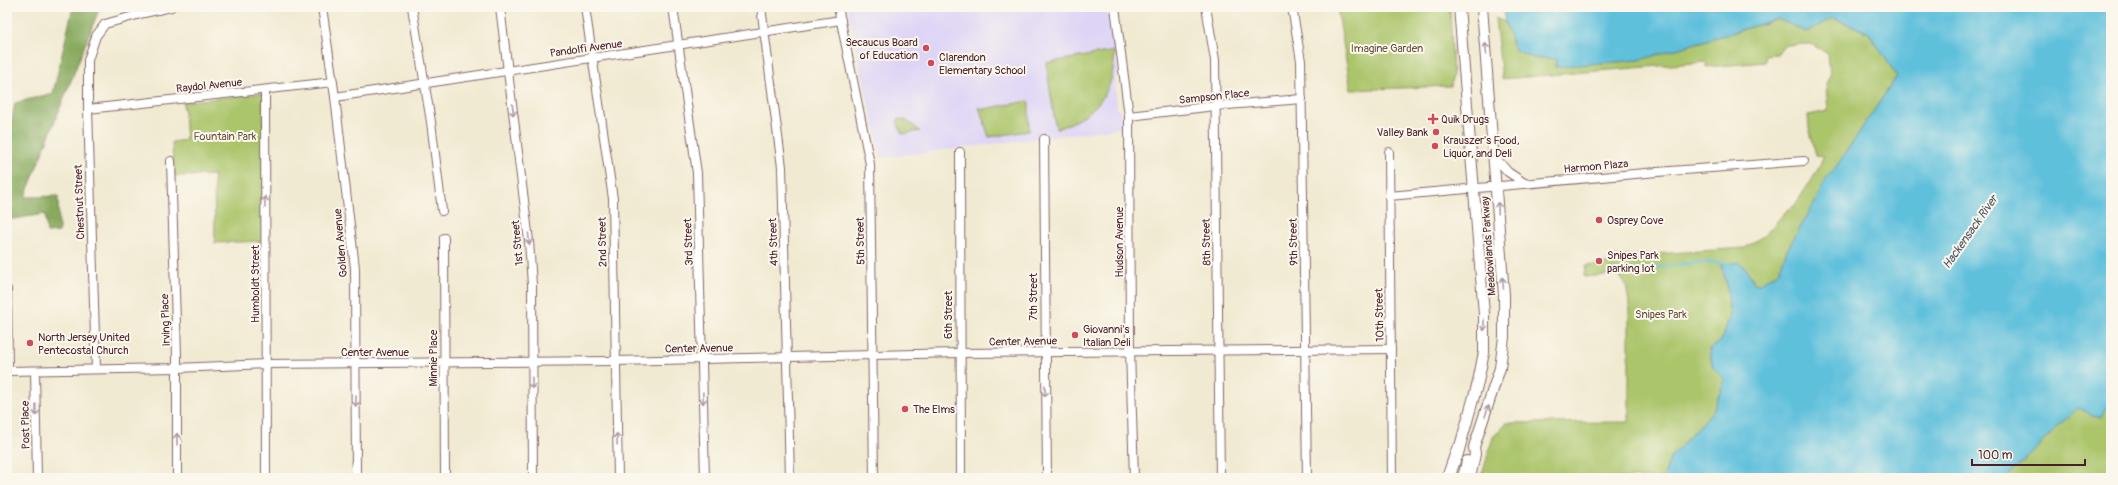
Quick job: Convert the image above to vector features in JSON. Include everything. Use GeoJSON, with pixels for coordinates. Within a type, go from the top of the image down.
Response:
{"type":"FeatureCollection","features":[{"type":"Feature","properties":{"kind":"highway"},"geometry":{"type":"LineString","coordinates":[[1448,478],[1458,449]]}},
{"type":"Feature","properties":{"kind":"main road","name":"Meadowlands Parkway"},"geometry":{"type":"LineString","coordinates":[[1452,478],[1458,449],[1478,382],[1484,352],[1484,314],[1460,7]]}},
{"type":"Feature","properties":{"kind":"main road","name":"Meadowlands Parkway"},"geometry":{"type":"LineString","coordinates":[[1470,478],[1475,454],[1474,448],[1500,368],[1504,337],[1504,294],[1482,7]]}},
{"type":"Feature","properties":{"kind":"main road"},"geometry":{"type":"LineString","coordinates":[[1463,478],[1470,452],[1474,448]]}},
{"type":"Feature","properties":{"kind":"street"},"geometry":{"type":"LineString","coordinates":[[145,10],[171,7]]}},
{"type":"Feature","properties":{"kind":"street","name":"Golden Avenue"},"geometry":{"type":"LineString","coordinates":[[322,7],[335,97],[355,268],[356,478]]}},
{"type":"Feature","properties":{"kind":"street"},"geometry":{"type":"LineString","coordinates":[[412,7],[425,83],[442,211]]}},
{"type":"Feature","properties":{"kind":"street","name":"1st Street"},"geometry":{"type":"LineString","coordinates":[[500,7],[529,241],[532,285],[533,478]]}},
{"type":"Feature","properties":{"kind":"street","name":"2nd Street"},"geometry":{"type":"LineString","coordinates":[[585,7],[613,199],[618,478]]}},
{"type":"Feature","properties":{"kind":"street","name":"3rd Street"},"geometry":{"type":"LineString","coordinates":[[673,7],[697,173],[705,478]]}},
{"type":"Feature","properties":{"kind":"street","name":"4th Street"},"geometry":{"type":"LineString","coordinates":[[761,7],[782,167],[790,478]]}},
{"type":"Feature","properties":{"kind":"street","name":"5th Street"},"geometry":{"type":"LineString","coordinates":[[838,7],[870,164],[874,478]]}},
{"type":"Feature","properties":{"kind":"street","name":"Hudson Avenue"},"geometry":{"type":"LineString","coordinates":[[1115,7],[1129,116],[1130,350],[1134,478]]}},
{"type":"Feature","properties":{"kind":"street","name":"8th Street"},"geometry":{"type":"LineString","coordinates":[[1206,7],[1215,60],[1220,478]]}},
{"type":"Feature","properties":{"kind":"street","name":"9th Street"},"geometry":{"type":"LineString","coordinates":[[1292,7],[1301,61],[1307,478]]}},
{"type":"Feature","properties":{"kind":"street","name":"Chestnut Street"},"geometry":{"type":"LineString","coordinates":[[96,369],[88,109],[88,60],[96,36],[105,24],[145,10]]}},
{"type":"Feature","properties":{"kind":"street","name":"Pandolfi Avenue"},"geometry":{"type":"LineString","coordinates":[[335,97],[679,46],[841,20]]}},
{"type":"Feature","properties":{"kind":"street","name":"Raydol Avenue"},"geometry":{"type":"LineString","coordinates":[[88,109],[333,82]]}},
{"type":"Feature","properties":{"kind":"street","name":"Humboldt Street"},"geometry":{"type":"LineString","coordinates":[[265,90],[266,478]]}},
{"type":"Feature","properties":{"kind":"street","name":"Sampson Place"},"geometry":{"type":"LineString","coordinates":[[1129,116],[1215,106],[1302,99]]}},
{"type":"Feature","properties":{"kind":"street","name":"7th Street"},"geometry":{"type":"LineString","coordinates":[[1044,139],[1044,352],[1047,478]]}},
{"type":"Feature","properties":{"kind":"street","name":"6th Street"},"geometry":{"type":"LineString","coordinates":[[960,152],[959,353],[961,478]]}},
{"type":"Feature","properties":{"kind":"street","name":"10th Street"},"geometry":{"type":"LineString","coordinates":[[1389,152],[1392,478]]}},
{"type":"Feature","properties":{"kind":"street"},"geometry":{"type":"LineString","coordinates":[[1494,156],[1508,172],[1526,184]]}},
{"type":"Feature","properties":{"kind":"street","name":"Irving Place"},"geometry":{"type":"LineString","coordinates":[[171,161],[177,368],[177,478]]}},
{"type":"Feature","properties":{"kind":"street","name":"Harmon Plaza"},"geometry":{"type":"LineString","coordinates":[[1389,196],[1804,161]]}},
{"type":"Feature","properties":{"kind":"street","name":"Minnie Place"},"geometry":{"type":"LineString","coordinates":[[444,238],[446,478]]}},
{"type":"Feature","properties":{"kind":"street"},"geometry":{"type":"LineString","coordinates":[[7,289],[8,371]]}},
{"type":"Feature","properties":{"kind":"street","name":"Center Avenue"},"geometry":{"type":"LineString","coordinates":[[8,371],[177,368],[356,362],[444,364],[788,358],[872,354],[1130,350],[1218,351],[1391,349]]}},
{"type":"Feature","properties":{"kind":"street","name":"Post Place"},"geometry":{"type":"LineString","coordinates":[[35,371],[37,478]]}},
{"type":"Feature","properties":{"kind":"shaded area"},"geometry":{"type":"Polygon","coordinates":[[[847,7],[1107,7],[1119,74],[1115,76],[1117,109],[1120,110],[1122,128],[881,158],[847,7]]]}},
{"type":"Feature","properties":{"kind":"green space"},"geometry":{"type":"Polygon","coordinates":[[[73,7],[100,7],[25,197],[58,196],[59,232],[47,233],[45,214],[7,220],[7,142],[15,103],[53,93],[73,7]]]}},
{"type":"Feature","properties":{"kind":"green space","name":"Imagine Garden"},"geometry":{"type":"Polygon","coordinates":[[[1337,7],[1450,7],[1453,74],[1451,86],[1351,90],[1337,7]]]}},
{"type":"Feature","properties":{"kind":"green space","name":"Snipes Park"},"geometry":{"type":"Polygon","coordinates":[[[1495,18],[1505,22],[1515,50],[1534,58],[1556,58],[1555,66],[1639,60],[1779,19],[1806,32],[1833,18],[1868,32],[1897,76],[1834,170],[1826,178],[1817,199],[1787,250],[1779,271],[1760,284],[1754,283],[1752,277],[1721,265],[1726,281],[1730,315],[1722,340],[1709,349],[1713,368],[1725,380],[1713,411],[1671,457],[1663,478],[1481,478],[1493,437],[1506,423],[1629,422],[1629,302],[1626,285],[1618,274],[1584,277],[1585,266],[1617,263],[1612,257],[1745,248],[1766,234],[1785,212],[1795,205],[1816,173],[1824,156],[1816,155],[1809,128],[1808,115],[1828,111],[1826,84],[1830,75],[1828,54],[1811,44],[1784,45],[1777,54],[1765,55],[1765,62],[1707,67],[1706,62],[1502,79],[1495,18]]]}},
{"type":"Feature","properties":{"kind":"green space"},"geometry":{"type":"Polygon","coordinates":[[[1114,51],[1114,66],[1111,79],[1107,91],[1100,101],[1092,110],[1081,117],[1056,129],[1046,63],[1114,51]]]}},
{"type":"Feature","properties":{"kind":"green space","name":"Fountain Park"},"geometry":{"type":"Polygon","coordinates":[[[263,93],[265,241],[215,243],[214,175],[174,176],[172,142],[186,140],[183,102],[263,93]]]}},
{"type":"Feature","properties":{"kind":"green space"},"geometry":{"type":"Polygon","coordinates":[[[1029,101],[1029,131],[989,137],[979,107],[983,109],[1029,101]]]}},
{"type":"Feature","properties":{"kind":"green space"},"geometry":{"type":"Polygon","coordinates":[[[898,119],[906,120],[920,131],[902,134],[898,124],[898,119]]]}},
{"type":"Feature","properties":{"kind":"green space"},"geometry":{"type":"Polygon","coordinates":[[[2111,401],[2111,478],[2006,478],[2078,407],[2092,415],[2111,401]]]}},
{"type":"Feature","properties":{"kind":"water","name":"Hackensack River"},"geometry":{"type":"Polygon","coordinates":[[[1503,7],[2111,7],[2111,401],[2102,417],[2092,415],[2078,407],[2006,478],[1663,478],[1671,457],[1713,411],[1725,380],[1713,368],[1709,349],[1722,340],[1730,315],[1726,281],[1721,265],[1738,262],[1746,268],[1754,283],[1759,284],[1779,271],[1787,250],[1817,199],[1826,178],[1834,170],[1897,76],[1868,32],[1833,18],[1806,32],[1778,19],[1639,60],[1555,67],[1556,59],[1534,58],[1515,50],[1505,22],[1503,7]]]}},
{"type":"Feature","properties":{"kind":"waterway"},"geometry":{"type":"LineString","coordinates":[[1615,270],[1644,269],[1700,262],[1729,264]]}},
{"type":"Feature","properties":{"kind":"place","name":"Secaucus Board of Education"},"geometry":{"type":"Point","coordinates":[926,48]}},
{"type":"Feature","properties":{"kind":"place","name":"Clarendon Elementary School"},"geometry":{"type":"Point","coordinates":[931,63]}},
{"type":"Feature","properties":{"kind":"place","name":"Quik Drugs"},"geometry":{"type":"Point","coordinates":[1433,119]}},
{"type":"Feature","properties":{"kind":"place","name":"Valley Bank"},"geometry":{"type":"Point","coordinates":[1436,132]}},
{"type":"Feature","properties":{"kind":"place","name":"Krauszer's Food, Liquor, and Deli"},"geometry":{"type":"Point","coordinates":[1435,146]}},
{"type":"Feature","properties":{"kind":"place","name":"Osprey Cove"},"geometry":{"type":"Point","coordinates":[1599,220]}},
{"type":"Feature","properties":{"kind":"place","name":"Snipes Park parking lot"},"geometry":{"type":"Point","coordinates":[1599,261]}},
{"type":"Feature","properties":{"kind":"place","name":"Giovanni's Italian Deli"},"geometry":{"type":"Point","coordinates":[1075,335]}},
{"type":"Feature","properties":{"kind":"place","name":"North Jersey United Pentecostal Church"},"geometry":{"type":"Point","coordinates":[30,343]}},
{"type":"Feature","properties":{"kind":"place","name":"The Elms"},"geometry":{"type":"Point","coordinates":[905,409]}}]}
